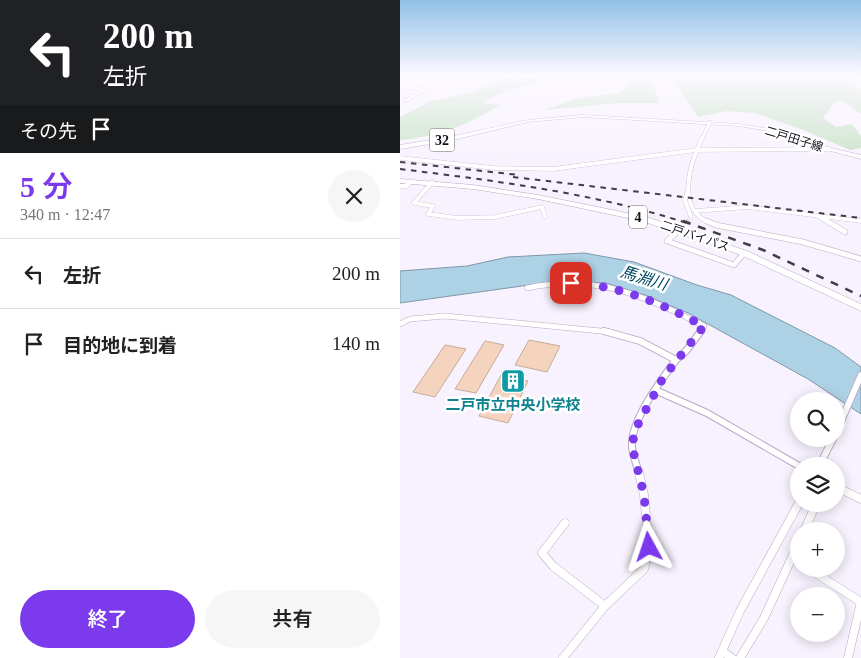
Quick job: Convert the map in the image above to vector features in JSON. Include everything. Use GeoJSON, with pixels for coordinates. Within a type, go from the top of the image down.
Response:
{"type":"FeatureCollection","features":[{"type":"Feature","properties":{"kind":"highway","name":"二戸バイパス"},"geometry":{"type":"LineString","coordinates":[[400,181],[432,182],[538,197],[599,208],[670,226],[744,253],[861,308]]}},
{"type":"Feature","properties":{"kind":"main road","name":"二戸田子線"},"geometry":{"type":"LineString","coordinates":[[400,147],[448,139],[528,121],[590,116],[710,122],[769,130],[861,157]]}},
{"type":"Feature","properties":{"kind":"street"},"geometry":{"type":"LineString","coordinates":[[710,122],[688,168],[690,201],[700,219],[716,225],[775,235],[861,260]]}},
{"type":"Feature","properties":{"kind":"street"},"geometry":{"type":"LineString","coordinates":[[400,158],[494,168],[553,169],[696,150],[829,149]]}},
{"type":"Feature","properties":{"kind":"street"},"geometry":{"type":"LineString","coordinates":[[400,186],[406,186],[412,181]]}},
{"type":"Feature","properties":{"kind":"street"},"geometry":{"type":"LineString","coordinates":[[432,182],[414,203],[433,206],[428,214],[458,218],[495,217],[542,207],[545,216]]}},
{"type":"Feature","properties":{"kind":"street"},"geometry":{"type":"LineString","coordinates":[[688,188],[685,200],[691,217]]}},
{"type":"Feature","properties":{"kind":"street"},"geometry":{"type":"LineString","coordinates":[[695,211],[748,207],[861,221]]}},
{"type":"Feature","properties":{"kind":"street"},"geometry":{"type":"LineString","coordinates":[[816,215],[845,232]]}},
{"type":"Feature","properties":{"kind":"street"},"geometry":{"type":"LineString","coordinates":[[675,234],[667,241],[716,257],[730,264],[734,265],[744,253]]}},
{"type":"Feature","properties":{"kind":"street"},"geometry":{"type":"LineString","coordinates":[[527,288],[538,284],[571,283],[601,285],[641,296],[704,326],[686,351],[676,360],[655,390],[635,430],[632,446],[644,495],[649,547],[644,569],[606,606],[564,658]]}},
{"type":"Feature","properties":{"kind":"street"},"geometry":{"type":"LineString","coordinates":[[400,324],[409,318],[460,316],[541,326],[596,329],[629,336],[665,352],[676,360]]}},
{"type":"Feature","properties":{"kind":"street"},"geometry":{"type":"LineString","coordinates":[[845,412],[861,375]]}},
{"type":"Feature","properties":{"kind":"street"},"geometry":{"type":"LineString","coordinates":[[655,390],[707,413],[790,461]]}},
{"type":"Feature","properties":{"kind":"street"},"geometry":{"type":"LineString","coordinates":[[845,492],[861,499]]}},
{"type":"Feature","properties":{"kind":"street"},"geometry":{"type":"LineString","coordinates":[[732,658],[720,655],[740,611],[794,512]]}},
{"type":"Feature","properties":{"kind":"street"},"geometry":{"type":"LineString","coordinates":[[566,523],[542,553],[553,566],[606,606]]}},
{"type":"Feature","properties":{"kind":"street"},"geometry":{"type":"LineString","coordinates":[[740,658],[790,569]]}},
{"type":"Feature","properties":{"kind":"street"},"geometry":{"type":"LineString","coordinates":[[822,577],[861,602],[848,658]]}},
{"type":"Feature","properties":{"kind":"green space"},"geometry":{"type":"Polygon","coordinates":[[[424,105],[501,105],[465,124],[440,133],[400,140],[400,117],[424,105]]]}},
{"type":"Feature","properties":{"kind":"green space"},"geometry":{"type":"Polygon","coordinates":[[[560,105],[601,105],[545,110],[560,105]]]}},
{"type":"Feature","properties":{"kind":"green space"},"geometry":{"type":"Polygon","coordinates":[[[690,105],[832,105],[823,118],[836,127],[852,124],[861,136],[861,148],[850,150],[801,129],[755,113],[727,111],[698,117],[690,105]]]}},
{"type":"Feature","properties":{"kind":"green space"},"geometry":{"type":"Polygon","coordinates":[[[848,105],[861,105],[861,114],[848,105]]]}},
{"type":"Feature","properties":{"kind":"water","name":"馬淵川"},"geometry":{"type":"Polygon","coordinates":[[[584,253],[634,262],[731,295],[835,348],[861,367],[861,414],[845,403],[845,392],[828,392],[808,379],[688,313],[645,295],[606,283],[558,281],[400,303],[400,271],[467,266],[508,257],[584,253]]]}},
{"type":"Feature","properties":{"kind":"building"},"geometry":{"type":"Polygon","coordinates":[[[529,340],[560,346],[547,372],[515,365],[529,340]]]}},
{"type":"Feature","properties":{"kind":"building"},"geometry":{"type":"Polygon","coordinates":[[[485,341],[504,345],[476,393],[455,389],[485,341]]]}},
{"type":"Feature","properties":{"kind":"building"},"geometry":{"type":"Polygon","coordinates":[[[445,345],[466,349],[435,397],[413,392],[445,345]]]}},
{"type":"Feature","properties":{"kind":"building"},"geometry":{"type":"Polygon","coordinates":[[[501,375],[528,381],[508,423],[479,416],[501,375]]]}},
{"type":"Feature","properties":{"kind":"tunnel"},"geometry":{"type":"LineString","coordinates":[[686,223],[691,217]]}},
{"type":"Feature","properties":{"kind":"tunnel"},"geometry":{"type":"LineString","coordinates":[[675,234],[687,221]]}},
{"type":"Feature","properties":{"kind":"railway"},"geometry":{"type":"LineString","coordinates":[[400,162],[519,175]]}},
{"type":"Feature","properties":{"kind":"railway"},"geometry":{"type":"LineString","coordinates":[[400,169],[545,189],[616,204],[687,223]]}},
{"type":"Feature","properties":{"kind":"railway"},"geometry":{"type":"LineString","coordinates":[[513,177],[861,218]]}},
{"type":"Feature","properties":{"kind":"railway"},"geometry":{"type":"LineString","coordinates":[[683,221],[763,250],[861,296]]}},
{"type":"Feature","properties":{"kind":"place","name":"二戸市立中央小学校"},"geometry":{"type":"Point","coordinates":[513,381]}},
{"type":"Feature","properties":{"kind":"route"},"geometry":{"type":"LineString","coordinates":[[571,283],[601,285],[641,296],[704,326],[686,351],[676,360],[655,390],[635,430],[632,446],[644,495],[649,547]]}}]}
